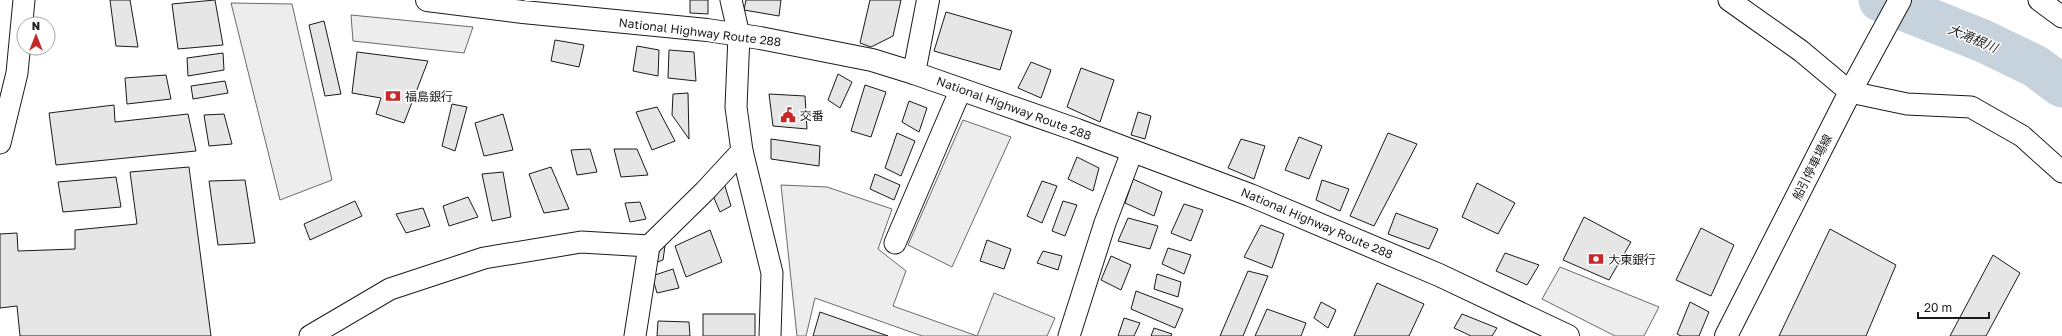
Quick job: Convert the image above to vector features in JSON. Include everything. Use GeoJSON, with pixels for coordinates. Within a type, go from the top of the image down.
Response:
{"type":"FeatureCollection","features":[{"type":"Feature","properties":{"kind":"main road","name":"National Highway Route 288"},"geometry":{"type":"LineString","coordinates":[[427,0],[530,13],[739,35],[812,47],[872,60],[961,89],[1250,194],[1439,275],[1568,336]]}},
{"type":"Feature","properties":{"kind":"main road"},"geometry":{"type":"LineString","coordinates":[[914,73],[928,0]]}},
{"type":"Feature","properties":{"kind":"main road","name":"船引停車場線"},"geometry":{"type":"LineString","coordinates":[[1726,336],[1863,66],[1900,0]]}},
{"type":"Feature","properties":{"kind":"street"},"geometry":{"type":"LineString","coordinates":[[0,143],[17,73],[24,0]]}},
{"type":"Feature","properties":{"kind":"street"},"geometry":{"type":"LineString","coordinates":[[731,0],[739,35],[736,107],[742,151],[772,273],[770,336]]}},
{"type":"Feature","properties":{"kind":"street"},"geometry":{"type":"LineString","coordinates":[[1729,0],[1801,51],[1850,92],[1907,104],[1971,107],[2022,136],[2062,172]]}},
{"type":"Feature","properties":{"kind":"street"},"geometry":{"type":"LineString","coordinates":[[2039,0],[2062,17]]}},
{"type":"Feature","properties":{"kind":"street"},"geometry":{"type":"LineString","coordinates":[[895,243],[961,89]]}},
{"type":"Feature","properties":{"kind":"street"},"geometry":{"type":"LineString","coordinates":[[635,336],[641,307],[649,246],[705,191],[742,151]]}},
{"type":"Feature","properties":{"kind":"street"},"geometry":{"type":"LineString","coordinates":[[1069,336],[1105,223],[1132,152]]}},
{"type":"Feature","properties":{"kind":"street"},"geometry":{"type":"LineString","coordinates":[[310,336],[390,289],[484,258],[581,242],[649,246]]}},
{"type":"Feature","properties":{"kind":"shaded area"},"geometry":{"type":"Polygon","coordinates":[[[231,3],[292,4],[332,180],[280,200],[231,3]]]}},
{"type":"Feature","properties":{"kind":"shaded area"},"geometry":{"type":"Polygon","coordinates":[[[351,15],[473,27],[464,53],[353,41],[351,15]]]}},
{"type":"Feature","properties":{"kind":"shaded area"},"geometry":{"type":"Polygon","coordinates":[[[963,120],[1011,137],[952,267],[908,245],[963,120]]]}},
{"type":"Feature","properties":{"kind":"shaded area"},"geometry":{"type":"Polygon","coordinates":[[[781,185],[827,187],[892,209],[878,249],[906,271],[893,306],[977,336],[922,336],[815,298],[806,336],[797,336],[781,185]]]}},
{"type":"Feature","properties":{"kind":"shaded area"},"geometry":{"type":"Polygon","coordinates":[[[1560,267],[1659,307],[1644,336],[1615,336],[1542,299],[1560,267]]]}},
{"type":"Feature","properties":{"kind":"shaded area"},"geometry":{"type":"Polygon","coordinates":[[[994,293],[1055,318],[1047,336],[977,336],[994,293]]]}},
{"type":"Feature","properties":{"kind":"building"},"geometry":{"type":"Polygon","coordinates":[[[110,0],[130,0],[138,47],[116,46],[110,0]]]}},
{"type":"Feature","properties":{"kind":"building"},"geometry":{"type":"Polygon","coordinates":[[[215,0],[223,45],[178,49],[172,4],[215,0]]]}},
{"type":"Feature","properties":{"kind":"building"},"geometry":{"type":"Polygon","coordinates":[[[690,0],[708,0],[708,14],[690,13],[690,0]]]}},
{"type":"Feature","properties":{"kind":"building"},"geometry":{"type":"Polygon","coordinates":[[[746,0],[781,0],[779,16],[744,10],[746,0]]]}},
{"type":"Feature","properties":{"kind":"building"},"geometry":{"type":"Polygon","coordinates":[[[870,0],[901,0],[893,36],[871,47],[860,43],[870,0]]]}},
{"type":"Feature","properties":{"kind":"building"},"geometry":{"type":"Polygon","coordinates":[[[946,12],[1012,31],[1000,70],[934,51],[946,12]]]}},
{"type":"Feature","properties":{"kind":"building"},"geometry":{"type":"Polygon","coordinates":[[[324,21],[341,94],[325,96],[309,25],[324,21]]]}},
{"type":"Feature","properties":{"kind":"building"},"geometry":{"type":"Polygon","coordinates":[[[555,40],[584,45],[579,67],[551,61],[555,40]]]}},
{"type":"Feature","properties":{"kind":"building"},"geometry":{"type":"Polygon","coordinates":[[[637,46],[659,50],[658,76],[633,71],[637,46]]]}},
{"type":"Feature","properties":{"kind":"building"},"geometry":{"type":"Polygon","coordinates":[[[669,50],[694,52],[696,81],[668,78],[669,50]]]}},
{"type":"Feature","properties":{"kind":"building"},"geometry":{"type":"Polygon","coordinates":[[[357,52],[428,61],[404,123],[376,114],[381,98],[352,93],[357,52]]]}},
{"type":"Feature","properties":{"kind":"building"},"geometry":{"type":"Polygon","coordinates":[[[223,53],[224,70],[188,76],[187,58],[223,53]]]}},
{"type":"Feature","properties":{"kind":"building"},"geometry":{"type":"Polygon","coordinates":[[[1031,62],[1051,70],[1041,98],[1018,88],[1031,62]]]}},
{"type":"Feature","properties":{"kind":"building"},"geometry":{"type":"Polygon","coordinates":[[[1081,68],[1114,80],[1100,122],[1067,107],[1081,68]]]}},
{"type":"Feature","properties":{"kind":"building"},"geometry":{"type":"Polygon","coordinates":[[[838,74],[852,82],[840,108],[828,100],[838,74]]]}},
{"type":"Feature","properties":{"kind":"building"},"geometry":{"type":"Polygon","coordinates":[[[166,75],[171,99],[127,104],[125,78],[166,75]]]}},
{"type":"Feature","properties":{"kind":"building"},"geometry":{"type":"Polygon","coordinates":[[[225,81],[228,93],[193,99],[191,86],[225,81]]]}},
{"type":"Feature","properties":{"kind":"building"},"geometry":{"type":"Polygon","coordinates":[[[865,85],[886,92],[871,137],[851,131],[865,85]]]}},
{"type":"Feature","properties":{"kind":"building"},"geometry":{"type":"Polygon","coordinates":[[[688,93],[689,139],[672,115],[673,94],[688,93]]]}},
{"type":"Feature","properties":{"kind":"building"},"geometry":{"type":"Polygon","coordinates":[[[769,94],[805,96],[807,129],[773,126],[769,94]]]}},
{"type":"Feature","properties":{"kind":"building"},"geometry":{"type":"Polygon","coordinates":[[[909,101],[927,108],[919,132],[902,122],[909,101]]]}},
{"type":"Feature","properties":{"kind":"building"},"geometry":{"type":"Polygon","coordinates":[[[452,104],[467,107],[455,151],[442,146],[452,104]]]}},
{"type":"Feature","properties":{"kind":"building"},"geometry":{"type":"Polygon","coordinates":[[[114,105],[115,122],[188,114],[196,151],[56,165],[49,113],[114,105]]]}},
{"type":"Feature","properties":{"kind":"building"},"geometry":{"type":"Polygon","coordinates":[[[657,107],[675,141],[652,150],[636,112],[657,107]]]}},
{"type":"Feature","properties":{"kind":"building"},"geometry":{"type":"Polygon","coordinates":[[[1138,112],[1151,116],[1145,139],[1131,135],[1138,112]]]}},
{"type":"Feature","properties":{"kind":"building"},"geometry":{"type":"Polygon","coordinates":[[[224,114],[232,144],[209,146],[204,115],[224,114]]]}},
{"type":"Feature","properties":{"kind":"building"},"geometry":{"type":"Polygon","coordinates":[[[503,114],[513,150],[484,156],[475,123],[503,114]]]}},
{"type":"Feature","properties":{"kind":"building"},"geometry":{"type":"Polygon","coordinates":[[[897,133],[915,141],[901,176],[885,168],[897,133]]]}},
{"type":"Feature","properties":{"kind":"building"},"geometry":{"type":"Polygon","coordinates":[[[1388,133],[1417,144],[1374,226],[1350,216],[1388,133]]]}},
{"type":"Feature","properties":{"kind":"building"},"geometry":{"type":"Polygon","coordinates":[[[1299,137],[1322,146],[1309,179],[1285,170],[1299,137]]]}},
{"type":"Feature","properties":{"kind":"building"},"geometry":{"type":"Polygon","coordinates":[[[771,139],[820,146],[819,166],[771,159],[771,139]]]}},
{"type":"Feature","properties":{"kind":"building"},"geometry":{"type":"Polygon","coordinates":[[[1241,139],[1265,146],[1254,179],[1228,168],[1241,139]]]}},
{"type":"Feature","properties":{"kind":"building"},"geometry":{"type":"Polygon","coordinates":[[[590,149],[597,172],[577,175],[571,150],[590,149]]]}},
{"type":"Feature","properties":{"kind":"building"},"geometry":{"type":"Polygon","coordinates":[[[614,149],[637,149],[648,175],[621,177],[614,149]]]}},
{"type":"Feature","properties":{"kind":"building"},"geometry":{"type":"Polygon","coordinates":[[[1077,157],[1099,168],[1093,191],[1068,179],[1077,157]]]}},
{"type":"Feature","properties":{"kind":"building"},"geometry":{"type":"Polygon","coordinates":[[[189,167],[211,336],[20,336],[17,306],[0,308],[0,234],[17,233],[18,251],[75,249],[75,230],[137,224],[130,172],[189,167]]]}},
{"type":"Feature","properties":{"kind":"building"},"geometry":{"type":"Polygon","coordinates":[[[551,167],[569,209],[544,213],[529,174],[551,167]]]}},
{"type":"Feature","properties":{"kind":"building"},"geometry":{"type":"Polygon","coordinates":[[[503,172],[511,217],[492,221],[482,174],[503,172]]]}},
{"type":"Feature","properties":{"kind":"building"},"geometry":{"type":"Polygon","coordinates":[[[875,174],[900,185],[894,200],[870,189],[875,174]]]}},
{"type":"Feature","properties":{"kind":"building"},"geometry":{"type":"Polygon","coordinates":[[[116,177],[121,207],[63,212],[58,182],[116,177]]]}},
{"type":"Feature","properties":{"kind":"building"},"geometry":{"type":"Polygon","coordinates":[[[1133,179],[1162,192],[1154,216],[1125,203],[1133,179]]]}},
{"type":"Feature","properties":{"kind":"building"},"geometry":{"type":"Polygon","coordinates":[[[245,180],[255,243],[218,245],[209,181],[245,180]]]}},
{"type":"Feature","properties":{"kind":"building"},"geometry":{"type":"Polygon","coordinates":[[[1322,180],[1349,189],[1340,211],[1316,200],[1322,180]]]}},
{"type":"Feature","properties":{"kind":"building"},"geometry":{"type":"Polygon","coordinates":[[[1042,181],[1057,186],[1042,223],[1027,216],[1042,181]]]}},
{"type":"Feature","properties":{"kind":"building"},"geometry":{"type":"Polygon","coordinates":[[[724,183],[731,206],[720,212],[714,198],[724,183]]]}},
{"type":"Feature","properties":{"kind":"building"},"geometry":{"type":"Polygon","coordinates":[[[1477,183],[1515,203],[1498,234],[1462,217],[1477,183]]]}},
{"type":"Feature","properties":{"kind":"building"},"geometry":{"type":"Polygon","coordinates":[[[468,197],[478,217],[449,226],[443,206],[468,197]]]}},
{"type":"Feature","properties":{"kind":"building"},"geometry":{"type":"Polygon","coordinates":[[[355,201],[362,216],[310,240],[304,224],[355,201]]]}},
{"type":"Feature","properties":{"kind":"building"},"geometry":{"type":"Polygon","coordinates":[[[1063,201],[1077,205],[1065,236],[1052,231],[1063,201]]]}},
{"type":"Feature","properties":{"kind":"building"},"geometry":{"type":"Polygon","coordinates":[[[640,202],[646,219],[630,222],[625,203],[640,202]]]}},
{"type":"Feature","properties":{"kind":"building"},"geometry":{"type":"Polygon","coordinates":[[[1184,204],[1203,210],[1191,241],[1171,233],[1184,204]]]}},
{"type":"Feature","properties":{"kind":"building"},"geometry":{"type":"Polygon","coordinates":[[[423,208],[430,226],[406,233],[396,214],[423,208]]]}},
{"type":"Feature","properties":{"kind":"building"},"geometry":{"type":"Polygon","coordinates":[[[1396,213],[1438,229],[1429,249],[1388,234],[1396,213]]]}},
{"type":"Feature","properties":{"kind":"building"},"geometry":{"type":"Polygon","coordinates":[[[1584,217],[1631,242],[1609,280],[1563,260],[1584,217]]]}},
{"type":"Feature","properties":{"kind":"building"},"geometry":{"type":"Polygon","coordinates":[[[1128,218],[1158,226],[1150,249],[1118,241],[1128,218]]]}},
{"type":"Feature","properties":{"kind":"building"},"geometry":{"type":"Polygon","coordinates":[[[1261,225],[1284,234],[1272,268],[1244,257],[1261,225]]]}},
{"type":"Feature","properties":{"kind":"building"},"geometry":{"type":"Polygon","coordinates":[[[1701,228],[1734,245],[1711,296],[1676,280],[1701,228]]]}},
{"type":"Feature","properties":{"kind":"building"},"geometry":{"type":"Polygon","coordinates":[[[1830,229],[1896,265],[1866,336],[1779,336],[1830,229]]]}},
{"type":"Feature","properties":{"kind":"building"},"geometry":{"type":"Polygon","coordinates":[[[710,230],[722,262],[686,277],[675,246],[710,230]]]}},
{"type":"Feature","properties":{"kind":"building"},"geometry":{"type":"Polygon","coordinates":[[[666,239],[663,260],[652,264],[656,249],[666,239]]]}},
{"type":"Feature","properties":{"kind":"building"},"geometry":{"type":"Polygon","coordinates":[[[987,240],[1011,249],[1004,269],[980,261],[987,240]]]}},
{"type":"Feature","properties":{"kind":"building"},"geometry":{"type":"Polygon","coordinates":[[[1168,248],[1191,255],[1184,274],[1162,264],[1168,248]]]}},
{"type":"Feature","properties":{"kind":"building"},"geometry":{"type":"Polygon","coordinates":[[[1043,251],[1062,256],[1058,270],[1037,263],[1043,251]]]}},
{"type":"Feature","properties":{"kind":"building"},"geometry":{"type":"Polygon","coordinates":[[[1505,253],[1539,265],[1527,285],[1496,271],[1505,253]]]}},
{"type":"Feature","properties":{"kind":"building"},"geometry":{"type":"Polygon","coordinates":[[[1993,255],[2020,273],[1986,336],[1950,336],[1993,255]]]}},
{"type":"Feature","properties":{"kind":"building"},"geometry":{"type":"Polygon","coordinates":[[[1111,256],[1131,265],[1121,290],[1101,280],[1111,256]]]}},
{"type":"Feature","properties":{"kind":"building"},"geometry":{"type":"Polygon","coordinates":[[[673,269],[679,288],[657,293],[652,276],[673,269]]]}},
{"type":"Feature","properties":{"kind":"building"},"geometry":{"type":"Polygon","coordinates":[[[1248,271],[1268,276],[1243,336],[1220,336],[1248,271]]]}},
{"type":"Feature","properties":{"kind":"building"},"geometry":{"type":"Polygon","coordinates":[[[1157,274],[1181,282],[1178,297],[1154,289],[1157,274]]]}},
{"type":"Feature","properties":{"kind":"building"},"geometry":{"type":"Polygon","coordinates":[[[1377,283],[1424,304],[1409,336],[1354,336],[1377,283]]]}},
{"type":"Feature","properties":{"kind":"building"},"geometry":{"type":"Polygon","coordinates":[[[1136,291],[1183,309],[1175,328],[1131,309],[1136,291]]]}},
{"type":"Feature","properties":{"kind":"building"},"geometry":{"type":"Polygon","coordinates":[[[1321,302],[1336,310],[1328,328],[1314,318],[1321,302]]]}},
{"type":"Feature","properties":{"kind":"building"},"geometry":{"type":"Polygon","coordinates":[[[1690,302],[1709,312],[1699,336],[1681,336],[1677,334],[1690,302]]]}},
{"type":"Feature","properties":{"kind":"building"},"geometry":{"type":"Polygon","coordinates":[[[1267,309],[1306,323],[1301,336],[1255,336],[1267,309]]]}},
{"type":"Feature","properties":{"kind":"building"},"geometry":{"type":"Polygon","coordinates":[[[820,312],[888,336],[813,336],[820,312]]]}},
{"type":"Feature","properties":{"kind":"building"},"geometry":{"type":"Polygon","coordinates":[[[703,314],[755,314],[755,336],[703,336],[703,314]]]}},
{"type":"Feature","properties":{"kind":"building"},"geometry":{"type":"Polygon","coordinates":[[[1462,314],[1497,328],[1492,336],[1471,336],[1454,328],[1462,314]]]}},
{"type":"Feature","properties":{"kind":"building"},"geometry":{"type":"Polygon","coordinates":[[[1124,318],[1140,323],[1134,336],[1118,336],[1124,318]]]}},
{"type":"Feature","properties":{"kind":"building"},"geometry":{"type":"Polygon","coordinates":[[[658,321],[689,322],[690,336],[657,336],[658,321]]]}},
{"type":"Feature","properties":{"kind":"building"},"geometry":{"type":"Polygon","coordinates":[[[1154,328],[1172,334],[1171,336],[1151,336],[1154,328]]]}},
{"type":"Feature","properties":{"kind":"waterway","name":"大滝根川"},"geometry":{"type":"LineString","coordinates":[[1880,0],[1981,40],[2035,66],[2062,86]]}},
{"type":"Feature","properties":{"kind":"place","name":"福島銀行"},"geometry":{"type":"Point","coordinates":[393,96]}},
{"type":"Feature","properties":{"kind":"place","name":"交番"},"geometry":{"type":"Point","coordinates":[788,115]}},
{"type":"Feature","properties":{"kind":"place","name":"大東銀行"},"geometry":{"type":"Point","coordinates":[1596,259]}}]}
